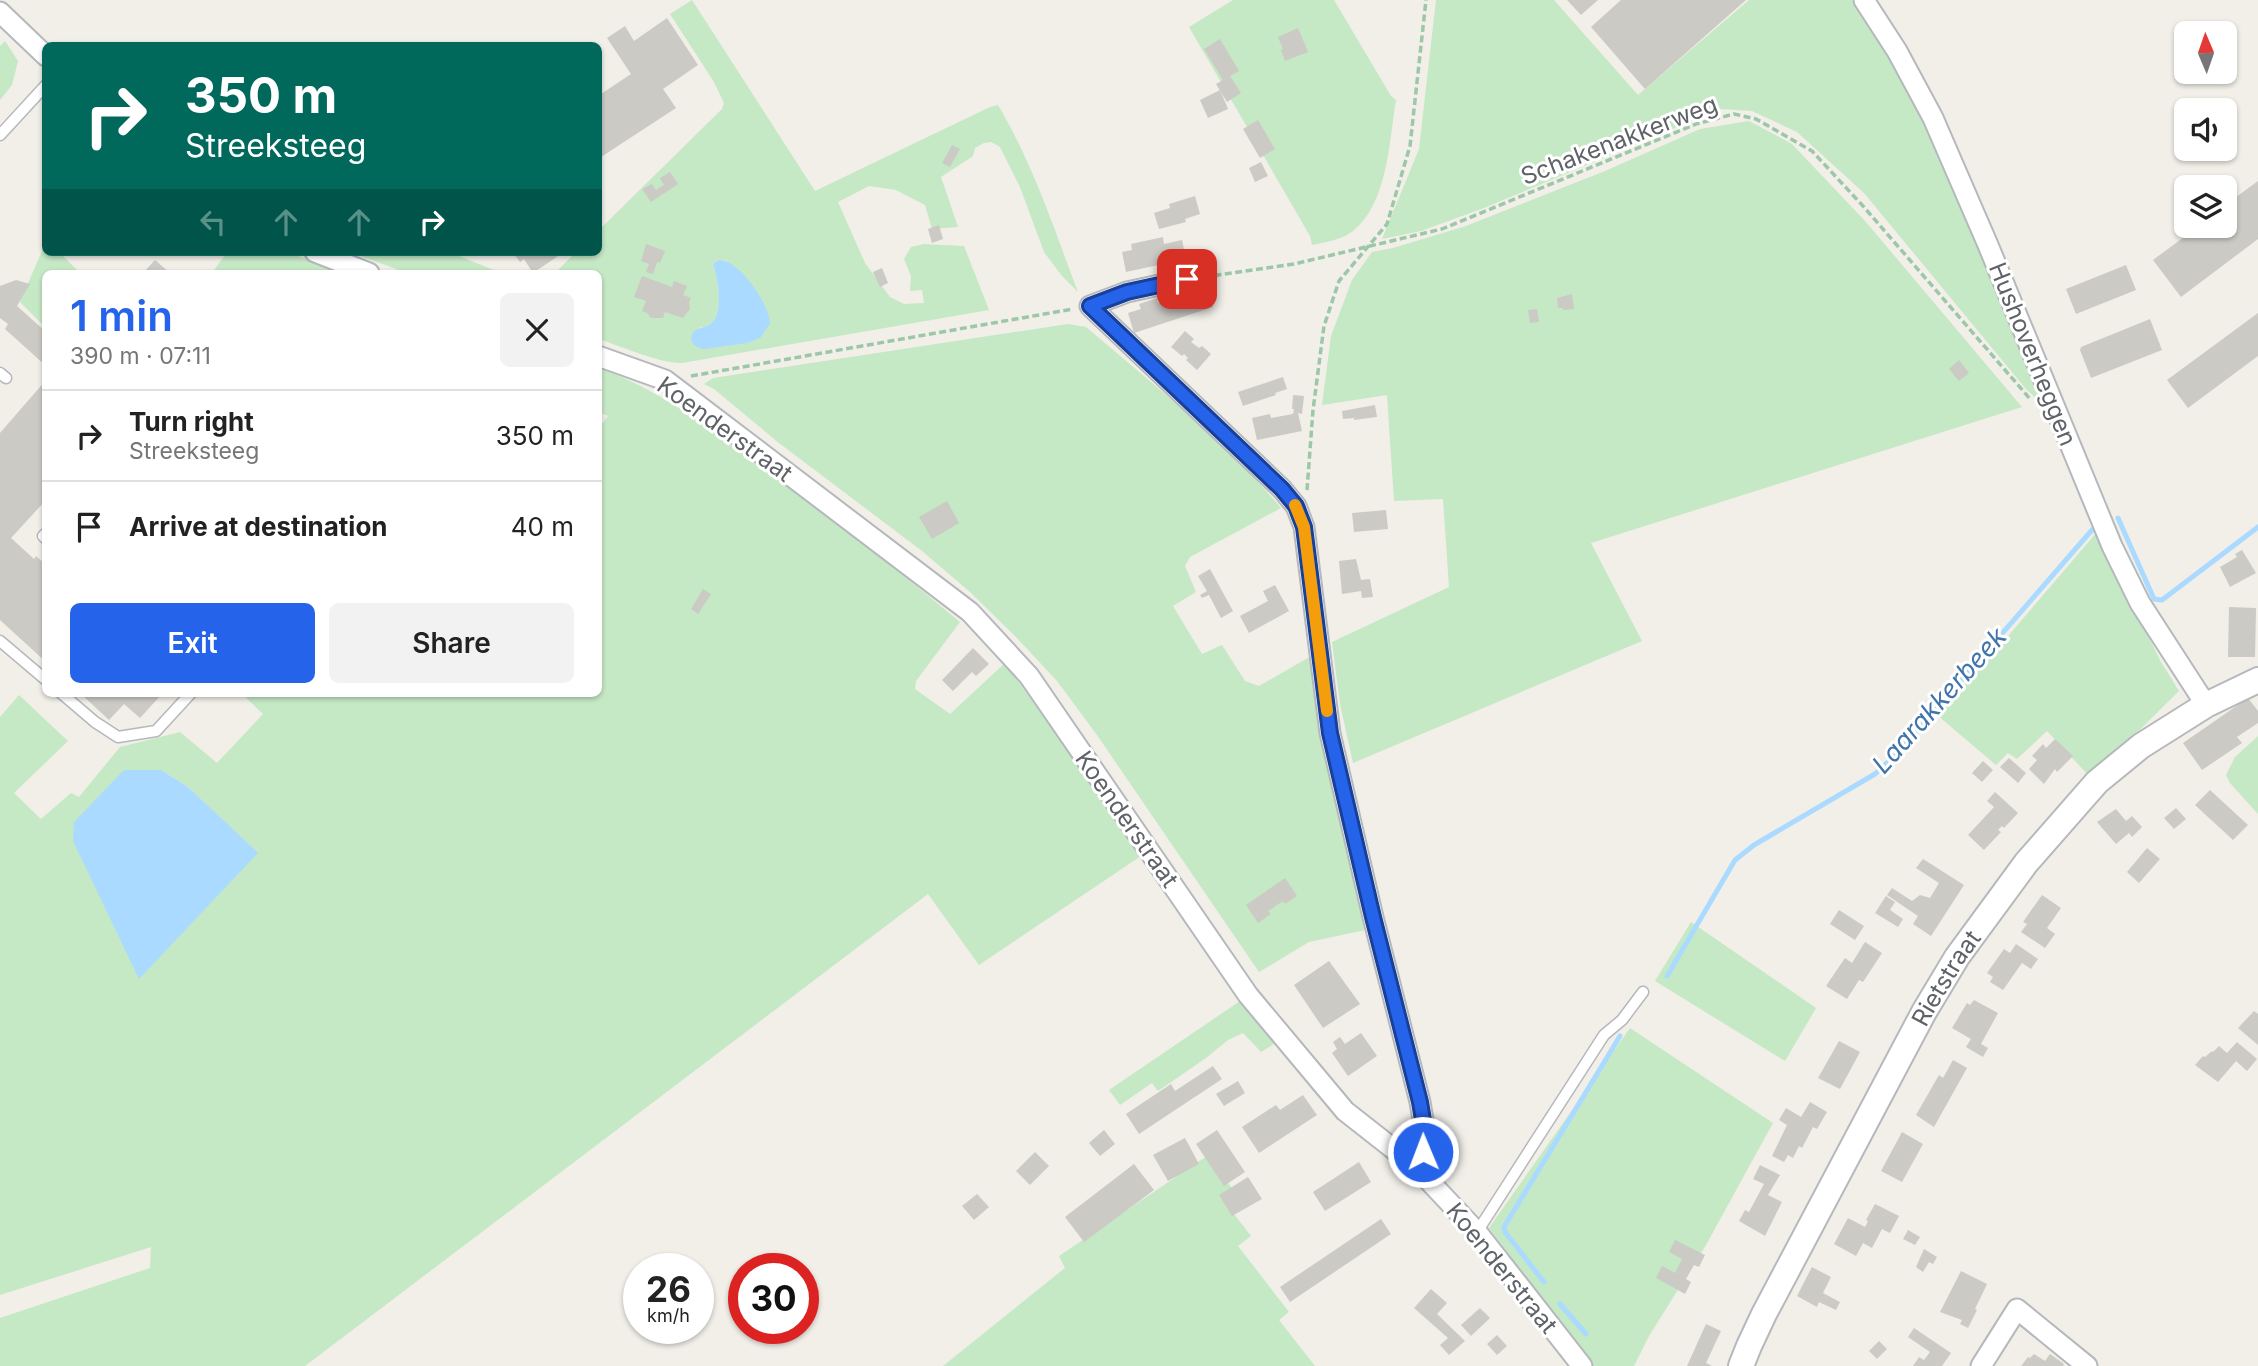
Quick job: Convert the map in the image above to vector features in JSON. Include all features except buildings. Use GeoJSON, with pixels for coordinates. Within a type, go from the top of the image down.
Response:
{"type":"FeatureCollection","features":[{"type":"Feature","properties":{"kind":"street","name":"Hushoverheggen"},"geometry":{"type":"LineString","coordinates":[[1864,0],[1897,51],[1933,118],[2112,546],[2140,603],[2206,705]]}},
{"type":"Feature","properties":{"kind":"street"},"geometry":{"type":"LineString","coordinates":[[0,12],[42,52]]}},
{"type":"Feature","properties":{"kind":"street"},"geometry":{"type":"LineString","coordinates":[[325,256],[361,270]]}},
{"type":"Feature","properties":{"kind":"street"},"geometry":{"type":"LineString","coordinates":[[1187,279],[1127,292],[1090,306],[1282,489],[1296,506],[1304,527],[1330,733],[1420,1102],[1426,1138],[1423,1152],[1415,1166]]}},
{"type":"Feature","properties":{"kind":"street","name":"Koenderstraat"},"geometry":{"type":"LineString","coordinates":[[602,357],[665,380],[970,612],[1029,676],[1248,995],[1345,1111],[1415,1166],[1478,1231],[1582,1366]]}},
{"type":"Feature","properties":{"kind":"street","name":"Rietstraat"},"geometry":{"type":"LineString","coordinates":[[1741,1366],[1805,1236],[1924,1012],[1957,957],[2026,863],[2097,782],[2141,746],[2206,705],[2258,681]]}},
{"type":"Feature","properties":{"kind":"street"},"geometry":{"type":"LineString","coordinates":[[1981,1366],[2017,1309],[2087,1366]]}},
{"type":"Feature","properties":{"kind":"lane"},"geometry":{"type":"LineString","coordinates":[[0,135],[42,89]]}},
{"type":"Feature","properties":{"kind":"lane"},"geometry":{"type":"LineString","coordinates":[[0,641],[42,677]]}},
{"type":"Feature","properties":{"kind":"lane"},"geometry":{"type":"LineString","coordinates":[[66,697],[118,737],[156,731],[187,697]]}},
{"type":"Feature","properties":{"kind":"lane"},"geometry":{"type":"LineString","coordinates":[[1478,1231],[1604,1035],[1622,1020],[1643,992]]}},
{"type":"Feature","properties":{"kind":"path"},"geometry":{"type":"LineString","coordinates":[[1304,527],[1313,410],[1324,326],[1339,281],[1387,224],[1410,146],[1426,0]]}},
{"type":"Feature","properties":{"kind":"path","name":"Schakenakkerweg"},"geometry":{"type":"LineString","coordinates":[[1187,279],[1294,264],[1442,229],[1696,124],[1734,114],[1756,119],[1812,151],[2042,412],[2059,417]]}},
{"type":"Feature","properties":{"kind":"path"},"geometry":{"type":"LineString","coordinates":[[665,380],[1090,306]]}},
{"type":"Feature","properties":{"kind":"green space"},"geometry":{"type":"Polygon","coordinates":[[[692,0],[815,191],[998,105],[1032,173],[1078,292],[1044,252],[1020,187],[1000,147],[991,142],[975,148],[973,156],[941,177],[958,227],[932,229],[925,205],[896,190],[869,186],[838,202],[865,263],[890,297],[904,304],[924,303],[922,290],[910,291],[911,276],[904,259],[911,247],[924,244],[964,246],[989,310],[682,363],[652,358],[602,340],[602,270],[558,270],[572,256],[602,256],[602,227],[722,109],[724,103],[714,82],[670,14],[692,0]],[[720,260],[713,265],[718,288],[717,313],[709,325],[698,328],[747,343],[727,261],[720,260]]]}},
{"type":"Feature","properties":{"kind":"green space"},"geometry":{"type":"Polygon","coordinates":[[[1233,0],[1334,0],[1391,96],[1396,100],[1389,152],[1380,188],[1365,219],[1344,237],[1312,245],[1310,236],[1189,27],[1233,0]]]}},
{"type":"Feature","properties":{"kind":"green space"},"geometry":{"type":"Polygon","coordinates":[[[1436,0],[1554,0],[1638,95],[1749,0],[1852,0],[1910,94],[1935,143],[1981,244],[2044,397],[2038,400],[2026,389],[1864,193],[1797,132],[1752,111],[1720,109],[1484,208],[1421,231],[1382,239],[1419,149],[1436,0]]]}},
{"type":"Feature","properties":{"kind":"green space"},"geometry":{"type":"Polygon","coordinates":[[[5,41],[18,61],[12,85],[0,100],[0,46],[5,41]]]}},
{"type":"Feature","properties":{"kind":"green space"},"geometry":{"type":"Polygon","coordinates":[[[1749,121],[1792,144],[1866,222],[2022,407],[1591,543],[1642,641],[1353,763],[1340,704],[1332,642],[1449,587],[1443,499],[1394,501],[1387,395],[1322,405],[1331,336],[1352,280],[1372,252],[1466,226],[1605,171],[1700,129],[1749,121]]]}},
{"type":"Feature","properties":{"kind":"green space"},"geometry":{"type":"Polygon","coordinates":[[[42,251],[42,256],[63,256],[77,270],[42,270],[42,324],[20,302],[42,251]]]}},
{"type":"Feature","properties":{"kind":"green space"},"geometry":{"type":"Polygon","coordinates":[[[224,256],[298,256],[333,270],[214,270],[224,256]]]}},
{"type":"Feature","properties":{"kind":"green space"},"geometry":{"type":"Polygon","coordinates":[[[361,256],[459,256],[494,270],[399,270],[361,256]]]}},
{"type":"Feature","properties":{"kind":"green space"},"geometry":{"type":"Polygon","coordinates":[[[1068,324],[1086,327],[1163,392],[1236,459],[1281,508],[1190,557],[1185,566],[1196,592],[1173,606],[1202,654],[1222,645],[1245,681],[1259,686],[1313,655],[1370,929],[1309,942],[1259,972],[1097,735],[1057,681],[1016,637],[970,592],[922,551],[779,443],[714,389],[704,384],[713,378],[1068,324]]]}},
{"type":"Feature","properties":{"kind":"green space"},"geometry":{"type":"Polygon","coordinates":[[[602,369],[665,399],[703,424],[912,582],[960,622],[916,681],[915,689],[950,714],[1005,663],[1144,854],[979,965],[928,894],[305,1366],[0,1366],[0,1318],[150,1268],[151,1247],[0,1295],[0,717],[19,695],[68,741],[14,793],[41,819],[71,793],[79,797],[120,747],[180,732],[217,763],[263,714],[245,697],[602,697],[602,424],[608,416],[602,413],[602,369]],[[124,770],[257,853],[188,787],[161,770],[124,770]]]}},
{"type":"Feature","properties":{"kind":"green space"},"geometry":{"type":"Polygon","coordinates":[[[2097,532],[2161,662],[2179,691],[2091,778],[2047,731],[2017,759],[2008,753],[1996,765],[1937,715],[2097,532]]]}},
{"type":"Feature","properties":{"kind":"green space"},"geometry":{"type":"Polygon","coordinates":[[[2258,736],[2258,814],[2226,775],[2235,757],[2258,736]]]}},
{"type":"Feature","properties":{"kind":"green space"},"geometry":{"type":"Polygon","coordinates":[[[1691,922],[1816,1008],[1785,1061],[1655,981],[1691,922]]]}},
{"type":"Feature","properties":{"kind":"green space"},"geometry":{"type":"Polygon","coordinates":[[[1246,997],[1277,1042],[1261,1052],[1243,1033],[1228,1040],[1158,1091],[1152,1083],[1120,1105],[1109,1090],[1246,997]]]}},
{"type":"Feature","properties":{"kind":"green space"},"geometry":{"type":"Polygon","coordinates":[[[1630,1028],[1773,1123],[1706,1245],[1649,1336],[1634,1366],[1593,1366],[1489,1228],[1630,1028]]]}},
{"type":"Feature","properties":{"kind":"green space"},"geometry":{"type":"Polygon","coordinates":[[[1207,1156],[1232,1188],[1220,1196],[1251,1236],[1238,1246],[1289,1312],[1279,1320],[1315,1366],[943,1366],[1065,1268],[1059,1256],[1207,1156]]]}},
{"type":"Feature","properties":{"kind":"water"},"geometry":{"type":"Polygon","coordinates":[[[720,260],[728,262],[745,276],[765,306],[770,324],[760,338],[747,343],[704,349],[693,344],[691,339],[693,332],[709,325],[717,313],[718,288],[713,265],[720,260]]]}},
{"type":"Feature","properties":{"kind":"water"},"geometry":{"type":"Polygon","coordinates":[[[124,770],[161,770],[188,787],[258,853],[139,979],[73,841],[74,822],[124,770]]]}},
{"type":"Feature","properties":{"kind":"waterway","name":"Laarakkerbeek"},"geometry":{"type":"LineString","coordinates":[[2118,518],[2154,599],[2162,600],[2258,527]]}},
{"type":"Feature","properties":{"kind":"waterway","name":"Laarakkerbeek"},"geometry":{"type":"LineString","coordinates":[[1667,976],[1735,860],[1754,845],[1875,774],[1900,751],[2092,530]]}},
{"type":"Feature","properties":{"kind":"waterway","name":"Laarakkerbeek"},"geometry":{"type":"LineString","coordinates":[[1544,1282],[1505,1232],[1504,1227],[1620,1036]]}},
{"type":"Feature","properties":{"kind":"waterway","name":"Laarakkerbeek"},"geometry":{"type":"LineString","coordinates":[[1560,1304],[1586,1334]]}},
{"type":"Feature","properties":{"kind":"slow traffic"},"geometry":{"type":"LineString","coordinates":[[1295,505],[1304,527],[1327,711]]}},
{"type":"Feature","properties":{"kind":"route"},"geometry":{"type":"LineString","coordinates":[[1187,279],[1127,292],[1090,306],[1282,489],[1296,506],[1304,527],[1330,733],[1420,1102],[1426,1138],[1423,1152]]}}]}
